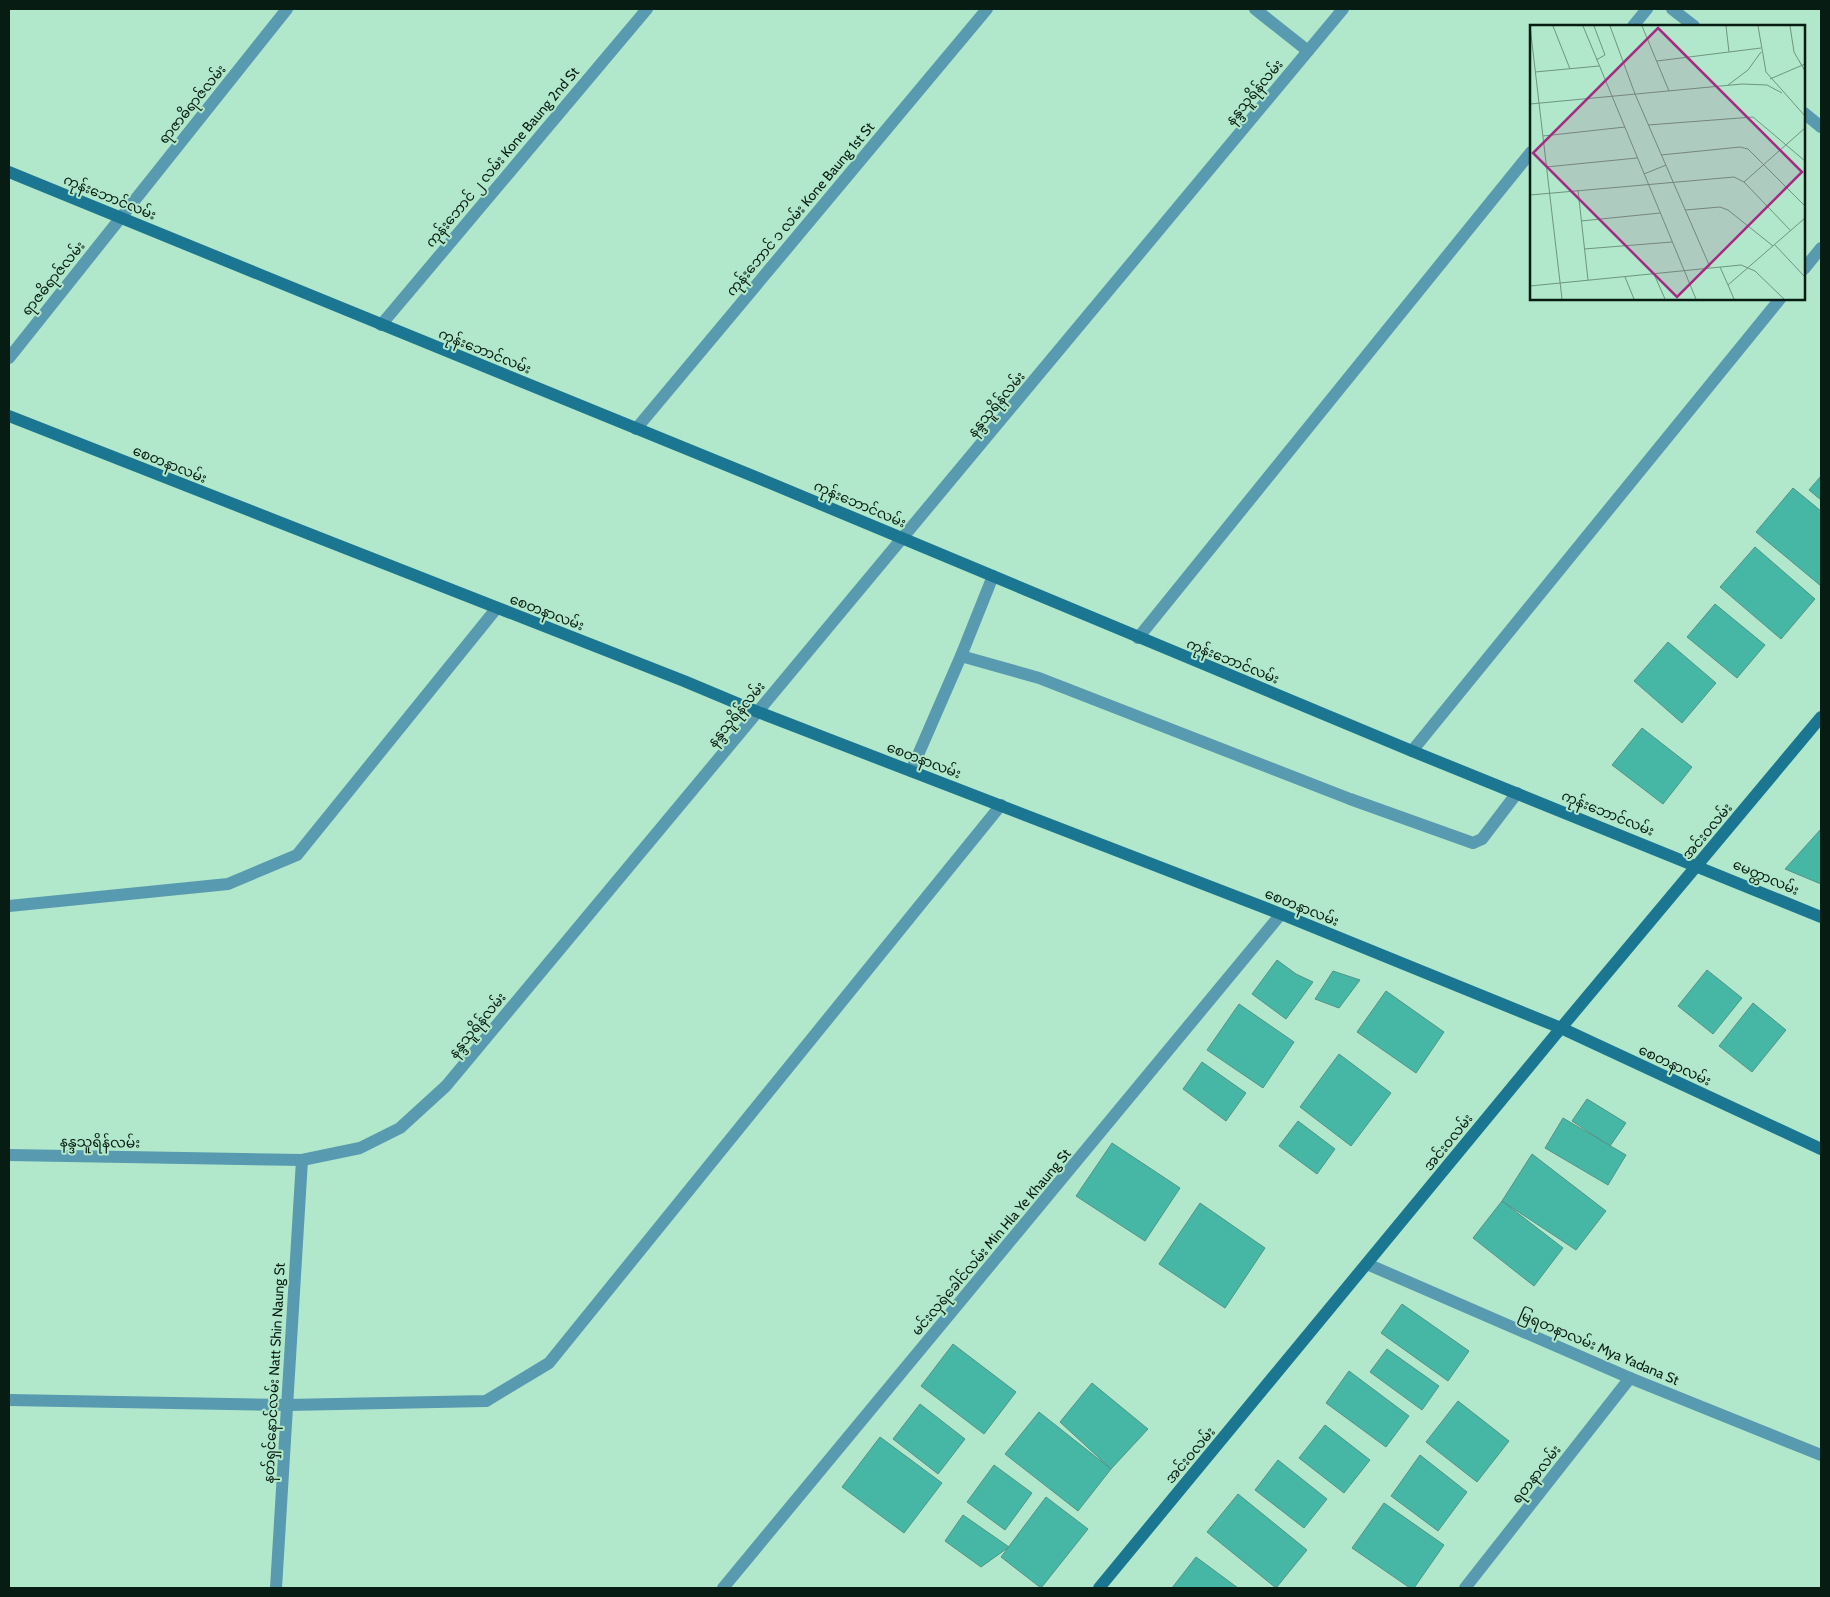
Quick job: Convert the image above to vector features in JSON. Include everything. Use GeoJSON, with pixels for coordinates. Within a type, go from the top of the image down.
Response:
{"type":"FeatureCollection","features":[{"type":"Feature","properties":{"kind":"street","name":"ရာဇာဓိရာဇ်လမ်း"},"geometry":{"type":"LineString","coordinates":[[121,218],[287,9]]}},
{"type":"Feature","properties":{"kind":"street","name":"ကုန်းဘောင် ၂ လမ်း Kone Baung 2nd St"},"geometry":{"type":"LineString","coordinates":[[381,325],[647,9]]}},
{"type":"Feature","properties":{"kind":"street","name":"ကုန်းဘောင် ၁ လမ်း Kone Baung 1st St"},"geometry":{"type":"LineString","coordinates":[[636,429],[987,9]]}},
{"type":"Feature","properties":{"kind":"street"},"geometry":{"type":"LineString","coordinates":[[1255,9],[1308,51]]}},
{"type":"Feature","properties":{"kind":"street","name":"နန္ဒသူရိန်လမ်း"},"geometry":{"type":"LineString","coordinates":[[9,1155],[302,1160],[360,1148],[400,1128],[446,1086],[1343,9]]}},
{"type":"Feature","properties":{"kind":"street"},"geometry":{"type":"LineString","coordinates":[[1634,25],[1647,9]]}},
{"type":"Feature","properties":{"kind":"street"},"geometry":{"type":"LineString","coordinates":[[1672,9],[1693,25]]}},
{"type":"Feature","properties":{"kind":"street"},"geometry":{"type":"LineString","coordinates":[[1805,115],[1821,127]]}},
{"type":"Feature","properties":{"kind":"street"},"geometry":{"type":"LineString","coordinates":[[1138,638],[1530,153]]}},
{"type":"Feature","properties":{"kind":"street","name":"ကုန်းဘောင်လမ်း"},"geometry":{"type":"LineString","coordinates":[[9,172],[904,538],[1138,638],[1412,751],[1699,865]]}},
{"type":"Feature","properties":{"kind":"street","name":"ရာဇဓိရာဇ်လမ်း"},"geometry":{"type":"LineString","coordinates":[[9,358],[121,218]]}},
{"type":"Feature","properties":{"kind":"street"},"geometry":{"type":"LineString","coordinates":[[1805,268],[1821,248]]}},
{"type":"Feature","properties":{"kind":"street"},"geometry":{"type":"LineString","coordinates":[[1412,751],[1779,300]]}},
{"type":"Feature","properties":{"kind":"street","name":"စေတနာလမ်း"},"geometry":{"type":"LineString","coordinates":[[9,416],[496,609],[684,681],[758,712],[1281,914],[1560,1028],[1821,1149]]}},
{"type":"Feature","properties":{"kind":"street"},"geometry":{"type":"LineString","coordinates":[[911,771],[961,656],[993,576]]}},
{"type":"Feature","properties":{"kind":"street"},"geometry":{"type":"LineString","coordinates":[[9,906],[228,884],[297,855],[496,609]]}},
{"type":"Feature","properties":{"kind":"street"},"geometry":{"type":"LineString","coordinates":[[961,656],[1040,678],[1350,799],[1472,843],[1482,839],[1517,792]]}},
{"type":"Feature","properties":{"kind":"street","name":"အင်းဝလမ်း"},"geometry":{"type":"LineString","coordinates":[[1099,1588],[1560,1028],[1699,865],[1821,717]]}},
{"type":"Feature","properties":{"kind":"street"},"geometry":{"type":"LineString","coordinates":[[9,1400],[287,1405],[486,1401],[549,1363],[1001,806]]}},
{"type":"Feature","properties":{"kind":"street","name":"မေတ္တာလမ်း"},"geometry":{"type":"LineString","coordinates":[[1699,865],[1821,916]]}},
{"type":"Feature","properties":{"kind":"street","name":"မင်းလှရဲခေါင်လမ်း Min Hla Ye Khaung St"},"geometry":{"type":"LineString","coordinates":[[723,1588],[1281,914]]}},
{"type":"Feature","properties":{"kind":"street","name":"နတ်ရှင်နောင်လမ်း Natt Shin Naung St"},"geometry":{"type":"LineString","coordinates":[[276,1588],[302,1160]]}},
{"type":"Feature","properties":{"kind":"street","name":"မြရတနာလမ်း Mya Yadana St"},"geometry":{"type":"LineString","coordinates":[[1367,1264],[1630,1378],[1821,1455]]}},
{"type":"Feature","properties":{"kind":"street","name":"ရတနာလမ်း"},"geometry":{"type":"LineString","coordinates":[[1465,1588],[1630,1378]]}},
{"type":"Feature","properties":{"kind":"building"},"geometry":{"type":"Polygon","coordinates":[[[1821,476],[1821,500],[1809,490],[1821,476]]]}},
{"type":"Feature","properties":{"kind":"building"},"geometry":{"type":"Polygon","coordinates":[[[1793,488],[1821,511],[1821,586],[1756,532],[1793,488]]]}},
{"type":"Feature","properties":{"kind":"building"},"geometry":{"type":"Polygon","coordinates":[[[1755,547],[1815,599],[1781,639],[1720,587],[1755,547]]]}},
{"type":"Feature","properties":{"kind":"building"},"geometry":{"type":"Polygon","coordinates":[[[1715,604],[1765,645],[1737,678],[1687,637],[1715,604]]]}},
{"type":"Feature","properties":{"kind":"building"},"geometry":{"type":"Polygon","coordinates":[[[1668,642],[1716,683],[1682,723],[1634,681],[1668,642]]]}},
{"type":"Feature","properties":{"kind":"building"},"geometry":{"type":"Polygon","coordinates":[[[1642,728],[1692,767],[1663,804],[1612,765],[1642,728]]]}},
{"type":"Feature","properties":{"kind":"building"},"geometry":{"type":"Polygon","coordinates":[[[1821,829],[1821,884],[1785,869],[1821,829]]]}},
{"type":"Feature","properties":{"kind":"building"},"geometry":{"type":"Polygon","coordinates":[[[1277,960],[1296,974],[1313,982],[1286,1019],[1252,994],[1277,960]]]}},
{"type":"Feature","properties":{"kind":"building"},"geometry":{"type":"Polygon","coordinates":[[[1707,970],[1742,998],[1713,1034],[1678,1006],[1707,970]]]}},
{"type":"Feature","properties":{"kind":"building"},"geometry":{"type":"Polygon","coordinates":[[[1333,971],[1360,980],[1339,1008],[1315,999],[1333,971]]]}},
{"type":"Feature","properties":{"kind":"building"},"geometry":{"type":"Polygon","coordinates":[[[1386,991],[1444,1032],[1416,1073],[1357,1032],[1386,991]]]}},
{"type":"Feature","properties":{"kind":"building"},"geometry":{"type":"Polygon","coordinates":[[[1753,1003],[1786,1030],[1752,1072],[1719,1046],[1753,1003]]]}},
{"type":"Feature","properties":{"kind":"building"},"geometry":{"type":"Polygon","coordinates":[[[1239,1004],[1294,1042],[1263,1088],[1207,1050],[1239,1004]]]}},
{"type":"Feature","properties":{"kind":"building"},"geometry":{"type":"Polygon","coordinates":[[[1339,1054],[1391,1093],[1351,1146],[1300,1107],[1339,1054]]]}},
{"type":"Feature","properties":{"kind":"building"},"geometry":{"type":"Polygon","coordinates":[[[1202,1062],[1246,1093],[1226,1121],[1183,1089],[1202,1062]]]}},
{"type":"Feature","properties":{"kind":"building"},"geometry":{"type":"Polygon","coordinates":[[[1587,1099],[1626,1123],[1610,1146],[1572,1121],[1587,1099]]]}},
{"type":"Feature","properties":{"kind":"building"},"geometry":{"type":"Polygon","coordinates":[[[1563,1118],[1626,1155],[1608,1185],[1545,1148],[1563,1118]]]}},
{"type":"Feature","properties":{"kind":"building"},"geometry":{"type":"Polygon","coordinates":[[[1298,1121],[1335,1149],[1317,1174],[1279,1146],[1298,1121]]]}},
{"type":"Feature","properties":{"kind":"building"},"geometry":{"type":"Polygon","coordinates":[[[1112,1143],[1180,1188],[1145,1241],[1076,1196],[1112,1143]]]}},
{"type":"Feature","properties":{"kind":"building"},"geometry":{"type":"Polygon","coordinates":[[[1532,1154],[1606,1211],[1576,1250],[1502,1201],[1532,1154]]]}},
{"type":"Feature","properties":{"kind":"building"},"geometry":{"type":"Polygon","coordinates":[[[1502,1201],[1563,1248],[1534,1286],[1473,1238],[1502,1201]]]}},
{"type":"Feature","properties":{"kind":"building"},"geometry":{"type":"Polygon","coordinates":[[[1200,1203],[1265,1248],[1225,1308],[1159,1264],[1200,1203]]]}},
{"type":"Feature","properties":{"kind":"building"},"geometry":{"type":"Polygon","coordinates":[[[1402,1304],[1469,1351],[1448,1381],[1381,1333],[1402,1304]]]}},
{"type":"Feature","properties":{"kind":"building"},"geometry":{"type":"Polygon","coordinates":[[[953,1344],[1016,1392],[984,1434],[921,1386],[953,1344]]]}},
{"type":"Feature","properties":{"kind":"building"},"geometry":{"type":"Polygon","coordinates":[[[1387,1349],[1439,1386],[1422,1410],[1370,1372],[1387,1349]]]}},
{"type":"Feature","properties":{"kind":"building"},"geometry":{"type":"Polygon","coordinates":[[[1349,1371],[1409,1416],[1386,1447],[1326,1403],[1349,1371]]]}},
{"type":"Feature","properties":{"kind":"building"},"geometry":{"type":"Polygon","coordinates":[[[1092,1383],[1148,1429],[1111,1469],[1060,1422],[1092,1383]]]}},
{"type":"Feature","properties":{"kind":"building"},"geometry":{"type":"Polygon","coordinates":[[[1458,1401],[1509,1441],[1477,1482],[1426,1442],[1458,1401]]]}},
{"type":"Feature","properties":{"kind":"building"},"geometry":{"type":"Polygon","coordinates":[[[920,1404],[965,1439],[938,1474],[893,1439],[920,1404]]]}},
{"type":"Feature","properties":{"kind":"building"},"geometry":{"type":"Polygon","coordinates":[[[1039,1412],[1111,1469],[1078,1511],[1005,1454],[1039,1412]]]}},
{"type":"Feature","properties":{"kind":"building"},"geometry":{"type":"Polygon","coordinates":[[[1325,1425],[1370,1460],[1344,1493],[1299,1458],[1325,1425]]]}},
{"type":"Feature","properties":{"kind":"building"},"geometry":{"type":"Polygon","coordinates":[[[880,1437],[942,1483],[904,1533],[842,1487],[880,1437]]]}},
{"type":"Feature","properties":{"kind":"building"},"geometry":{"type":"Polygon","coordinates":[[[1420,1455],[1467,1492],[1438,1531],[1391,1496],[1420,1455]]]}},
{"type":"Feature","properties":{"kind":"building"},"geometry":{"type":"Polygon","coordinates":[[[1278,1460],[1327,1499],[1304,1528],[1255,1490],[1278,1460]]]}},
{"type":"Feature","properties":{"kind":"building"},"geometry":{"type":"Polygon","coordinates":[[[994,1465],[1032,1493],[1005,1530],[967,1502],[994,1465]]]}},
{"type":"Feature","properties":{"kind":"building"},"geometry":{"type":"Polygon","coordinates":[[[1238,1494],[1307,1550],[1276,1588],[1207,1532],[1238,1494]]]}},
{"type":"Feature","properties":{"kind":"building"},"geometry":{"type":"Polygon","coordinates":[[[1046,1497],[1088,1529],[1041,1588],[1001,1557],[1046,1497]]]}},
{"type":"Feature","properties":{"kind":"building"},"geometry":{"type":"Polygon","coordinates":[[[1384,1503],[1444,1545],[1414,1588],[1410,1588],[1352,1548],[1384,1503]]]}},
{"type":"Feature","properties":{"kind":"building"},"geometry":{"type":"Polygon","coordinates":[[[963,1515],[1009,1547],[981,1567],[945,1541],[963,1515]]]}},
{"type":"Feature","properties":{"kind":"building"},"geometry":{"type":"Polygon","coordinates":[[[1196,1557],[1238,1588],[1172,1588],[1196,1557]]]}}]}
